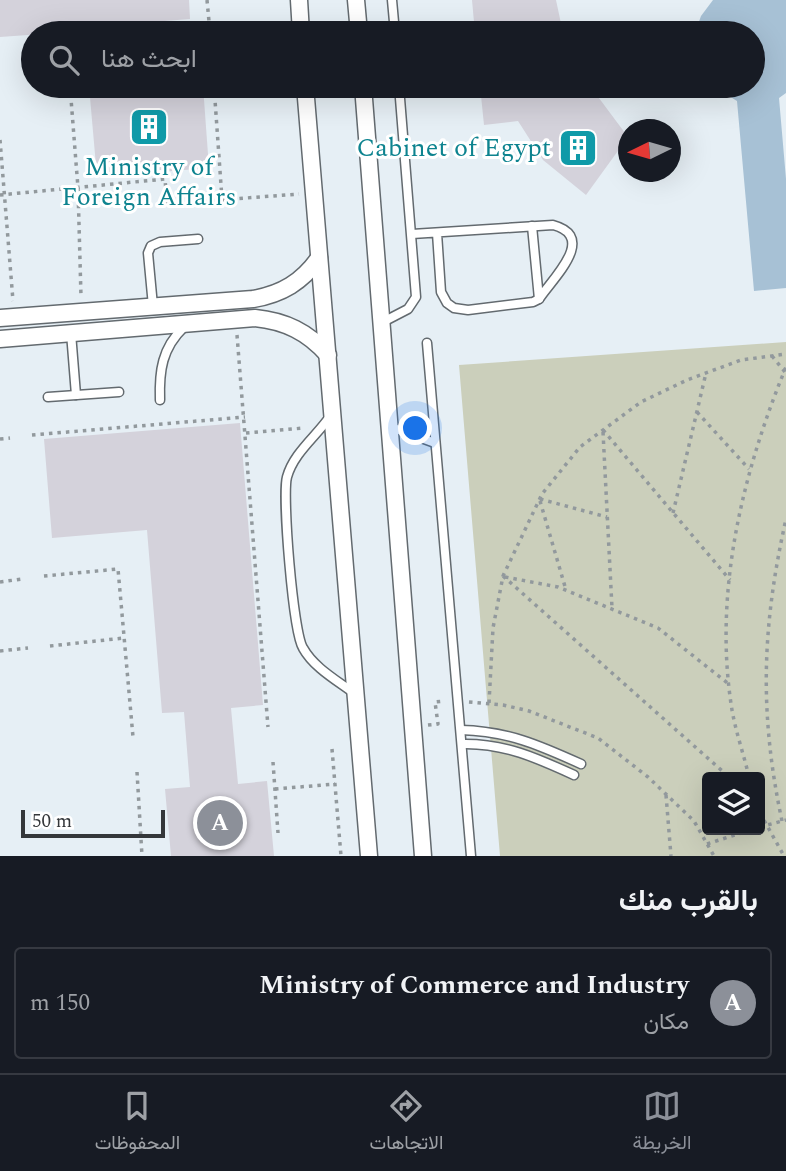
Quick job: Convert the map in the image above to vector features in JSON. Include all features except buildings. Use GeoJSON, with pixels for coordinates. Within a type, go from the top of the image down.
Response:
{"type":"FeatureCollection","features":[{"type":"Feature","properties":{"kind":"street"},"geometry":{"type":"LineString","coordinates":[[299,0],[300,21]]}},
{"type":"Feature","properties":{"kind":"street"},"geometry":{"type":"LineString","coordinates":[[356,0],[358,21]]}},
{"type":"Feature","properties":{"kind":"street"},"geometry":{"type":"LineString","coordinates":[[306,98],[328,355],[328,419],[369,856]]}},
{"type":"Feature","properties":{"kind":"street"},"geometry":{"type":"LineString","coordinates":[[364,98],[423,856]]}},
{"type":"Feature","properties":{"kind":"street"},"geometry":{"type":"LineString","coordinates":[[7,318],[269,296],[298,282],[319,258]]}},
{"type":"Feature","properties":{"kind":"street"},"geometry":{"type":"LineString","coordinates":[[0,339],[255,318],[283,323],[308,335],[328,355]]}},
{"type":"Feature","properties":{"kind":"lane"},"geometry":{"type":"LineString","coordinates":[[392,0],[394,21]]}},
{"type":"Feature","properties":{"kind":"lane"},"geometry":{"type":"LineString","coordinates":[[381,323],[408,309],[416,297],[400,98]]}},
{"type":"Feature","properties":{"kind":"lane"},"geometry":{"type":"LineString","coordinates":[[412,234],[532,226],[559,227],[569,234],[573,247],[569,259],[539,299],[528,304],[468,310],[454,307],[443,298],[438,233]]}},
{"type":"Feature","properties":{"kind":"lane"},"geometry":{"type":"LineString","coordinates":[[532,226],[539,299]]}},
{"type":"Feature","properties":{"kind":"lane"},"geometry":{"type":"LineString","coordinates":[[153,306],[148,253],[151,246],[160,242],[198,239]]}},
{"type":"Feature","properties":{"kind":"lane"},"geometry":{"type":"LineString","coordinates":[[160,400],[159,377],[162,360],[172,340],[188,323]]}},
{"type":"Feature","properties":{"kind":"lane"},"geometry":{"type":"LineString","coordinates":[[71,333],[76,395]]}},
{"type":"Feature","properties":{"kind":"lane"},"geometry":{"type":"LineString","coordinates":[[427,343],[471,856]]}},
{"type":"Feature","properties":{"kind":"lane"},"geometry":{"type":"LineString","coordinates":[[48,397],[120,392]]}},
{"type":"Feature","properties":{"kind":"lane"},"geometry":{"type":"LineString","coordinates":[[328,419],[293,464],[285,491],[296,625],[298,637],[310,658],[356,695]]}},
{"type":"Feature","properties":{"kind":"lane"},"geometry":{"type":"LineString","coordinates":[[388,426],[435,443]]}},
{"type":"Feature","properties":{"kind":"lane"},"geometry":{"type":"LineString","coordinates":[[461,730],[521,738],[581,764]]}},
{"type":"Feature","properties":{"kind":"lane"},"geometry":{"type":"LineString","coordinates":[[462,744],[490,744],[517,750],[574,775]]}},
{"type":"Feature","properties":{"kind":"path"},"geometry":{"type":"LineString","coordinates":[[207,0],[209,21]]}},
{"type":"Feature","properties":{"kind":"path"},"geometry":{"type":"LineString","coordinates":[[71,98],[78,188],[82,312]]}},
{"type":"Feature","properties":{"kind":"path"},"geometry":{"type":"LineString","coordinates":[[215,98],[222,200]]}},
{"type":"Feature","properties":{"kind":"path"},"geometry":{"type":"LineString","coordinates":[[0,140],[7,318]]}},
{"type":"Feature","properties":{"kind":"path"},"geometry":{"type":"LineString","coordinates":[[2,195],[165,179],[167,204],[313,193]]}},
{"type":"Feature","properties":{"kind":"path"},"geometry":{"type":"LineString","coordinates":[[236,319],[268,727]]}},
{"type":"Feature","properties":{"kind":"path"},"geometry":{"type":"LineString","coordinates":[[489,703],[493,628],[503,576],[540,499],[580,447],[641,402],[741,360],[786,354]]}},
{"type":"Feature","properties":{"kind":"path"},"geometry":{"type":"LineString","coordinates":[[748,772],[732,710],[725,629],[733,554],[750,469],[769,405],[785,370],[772,356]]}},
{"type":"Feature","properties":{"kind":"path"},"geometry":{"type":"LineString","coordinates":[[673,513],[706,373]]}},
{"type":"Feature","properties":{"kind":"path"},"geometry":{"type":"LineString","coordinates":[[697,412],[750,469]]}},
{"type":"Feature","properties":{"kind":"path"},"geometry":{"type":"LineString","coordinates":[[32,435],[244,417]]}},
{"type":"Feature","properties":{"kind":"path"},"geometry":{"type":"LineString","coordinates":[[246,433],[328,419]]}},
{"type":"Feature","properties":{"kind":"path"},"geometry":{"type":"LineString","coordinates":[[603,430],[730,580]]}},
{"type":"Feature","properties":{"kind":"path"},"geometry":{"type":"LineString","coordinates":[[603,430],[612,608]]}},
{"type":"Feature","properties":{"kind":"path"},"geometry":{"type":"LineString","coordinates":[[0,439],[10,438]]}},
{"type":"Feature","properties":{"kind":"path"},"geometry":{"type":"LineString","coordinates":[[540,499],[607,516]]}},
{"type":"Feature","properties":{"kind":"path"},"geometry":{"type":"LineString","coordinates":[[540,499],[566,590]]}},
{"type":"Feature","properties":{"kind":"path"},"geometry":{"type":"LineString","coordinates":[[784,856],[766,824],[784,820],[766,730],[765,663],[769,602],[786,519]]}},
{"type":"Feature","properties":{"kind":"path"},"geometry":{"type":"LineString","coordinates":[[44,576],[118,569],[133,737]]}},
{"type":"Feature","properties":{"kind":"path"},"geometry":{"type":"LineString","coordinates":[[503,576],[566,590],[658,628],[730,685]]}},
{"type":"Feature","properties":{"kind":"path"},"geometry":{"type":"LineString","coordinates":[[503,576],[723,772]]}},
{"type":"Feature","properties":{"kind":"path"},"geometry":{"type":"LineString","coordinates":[[0,582],[22,579]]}},
{"type":"Feature","properties":{"kind":"path"},"geometry":{"type":"LineString","coordinates":[[50,646],[124,638]]}},
{"type":"Feature","properties":{"kind":"path"},"geometry":{"type":"LineString","coordinates":[[0,651],[28,648]]}},
{"type":"Feature","properties":{"kind":"path"},"geometry":{"type":"LineString","coordinates":[[332,750],[341,856]]}},
{"type":"Feature","properties":{"kind":"path"},"geometry":{"type":"LineString","coordinates":[[273,762],[278,833]]}},
{"type":"Feature","properties":{"kind":"path"},"geometry":{"type":"LineString","coordinates":[[137,772],[142,856]]}},
{"type":"Feature","properties":{"kind":"path"},"geometry":{"type":"LineString","coordinates":[[275,789],[335,785]]}},
{"type":"Feature","properties":{"kind":"path"},"geometry":{"type":"LineString","coordinates":[[666,794],[671,856]]}},
{"type":"Feature","properties":{"kind":"path"},"geometry":{"type":"LineString","coordinates":[[707,844],[735,835]]}},
{"type":"Feature","properties":{"kind":"green space"},"geometry":{"type":"Polygon","coordinates":[[[786,342],[786,856],[500,856],[459,365],[786,342]]]}},
{"type":"Feature","properties":{"kind":"water"},"geometry":{"type":"Polygon","coordinates":[[[713,0],[786,0],[786,93],[779,98],[786,179],[786,288],[754,291],[737,101],[732,98],[765,98],[765,21],[699,21],[713,0]]]}},
{"type":"Feature","properties":{"kind":"place","name":"Ministry of Foreign Affairs"},"geometry":{"type":"Point","coordinates":[149,127]}},
{"type":"Feature","properties":{"kind":"place","name":"Cabinet of Egypt"},"geometry":{"type":"Point","coordinates":[578,148]}},
{"type":"Feature","properties":{"kind":"place","name":"Ministry of Commerce and Industry"},"geometry":{"type":"Point","coordinates":[220,823]}}]}
